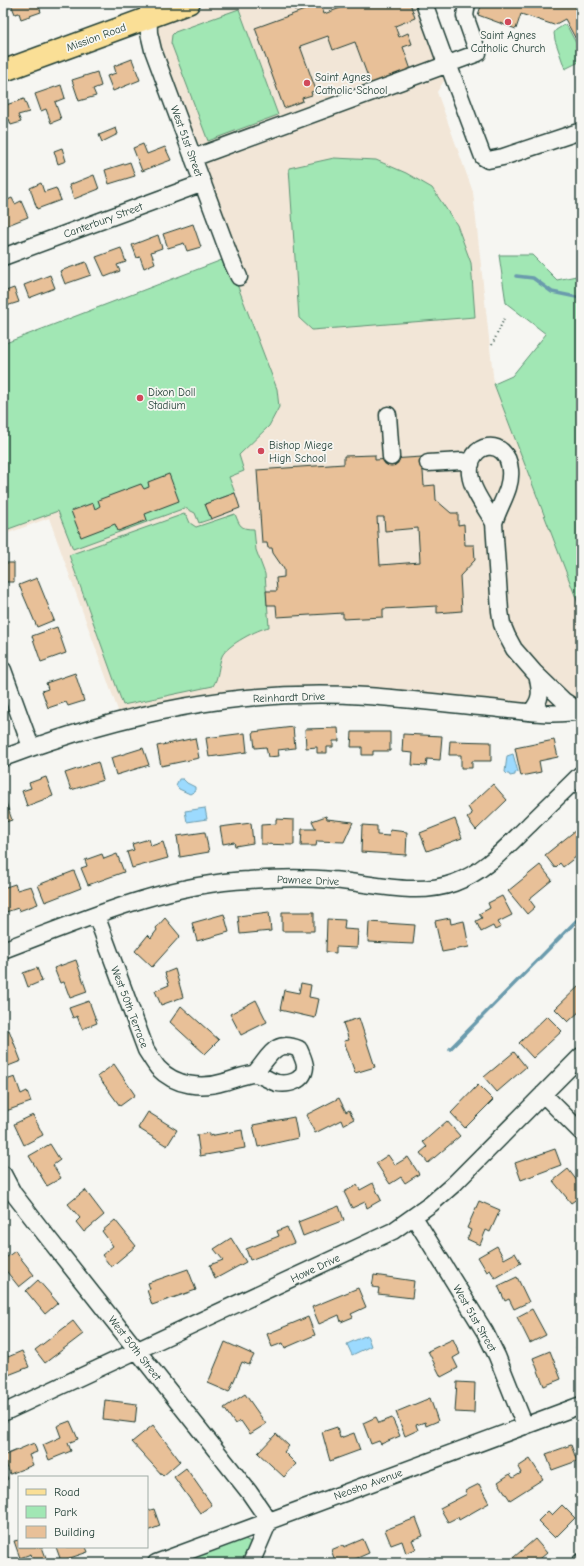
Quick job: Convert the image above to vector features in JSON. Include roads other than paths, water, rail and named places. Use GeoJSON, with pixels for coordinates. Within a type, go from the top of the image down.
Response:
{"type":"FeatureCollection","features":[{"type":"Feature","properties":{"kind":"main road","name":"Mission Road"},"geometry":{"type":"LineString","coordinates":[[3,71],[148,10],[189,3]]}},
{"type":"Feature","properties":{"kind":"street"},"geometry":{"type":"LineString","coordinates":[[424,3],[483,157],[488,160],[514,154],[581,131]]}},
{"type":"Feature","properties":{"kind":"street"},"geometry":{"type":"LineString","coordinates":[[193,158],[449,67],[478,53],[465,16],[467,3]]}},
{"type":"Feature","properties":{"kind":"street","name":"West 51st Street"},"geometry":{"type":"LineString","coordinates":[[148,10],[149,33],[153,50],[232,262],[239,277]]}},
{"type":"Feature","properties":{"kind":"street","name":"Canterbury Street"},"geometry":{"type":"LineString","coordinates":[[3,257],[203,183]]}},
{"type":"Feature","properties":{"kind":"street"},"geometry":{"type":"LineString","coordinates":[[388,415],[391,457]]}},
{"type":"Feature","properties":{"kind":"street"},"geometry":{"type":"LineString","coordinates":[[494,523],[473,486],[470,475],[473,458],[486,446],[494,446],[503,451],[508,460],[510,471],[509,483],[494,523],[502,624],[514,649],[564,700],[581,711]]}},
{"type":"Feature","properties":{"kind":"street"},"geometry":{"type":"LineString","coordinates":[[428,463],[462,461],[471,464]]}},
{"type":"Feature","properties":{"kind":"street"},"geometry":{"type":"LineString","coordinates":[[3,670],[31,747]]}},
{"type":"Feature","properties":{"kind":"street"},"geometry":{"type":"LineString","coordinates":[[531,712],[538,704],[540,691],[538,675]]}},
{"type":"Feature","properties":{"kind":"street","name":"Reinhardt Drive"},"geometry":{"type":"LineString","coordinates":[[3,758],[72,733],[131,717],[214,702],[261,697],[300,695],[366,696],[531,712],[563,714],[581,711]]}},
{"type":"Feature","properties":{"kind":"street","name":"Pawnee Drive"},"geometry":{"type":"LineString","coordinates":[[3,950],[141,899],[204,885],[247,880],[286,878],[331,880],[394,888],[425,889],[441,887],[466,878],[495,858],[581,774]]}},
{"type":"Feature","properties":{"kind":"street","name":"West 50th Terrace"},"geometry":{"type":"LineString","coordinates":[[96,915],[146,1050],[158,1068],[171,1078],[187,1084],[208,1086],[254,1074]]}},
{"type":"Feature","properties":{"kind":"street","name":"Howe Drive"},"geometry":{"type":"LineString","coordinates":[[3,1414],[393,1231],[431,1204],[454,1184],[581,1056]]}},
{"type":"Feature","properties":{"kind":"street"},"geometry":{"type":"LineString","coordinates":[[544,1094],[581,1132]]}},
{"type":"Feature","properties":{"kind":"street","name":"West 50th Street"},"geometry":{"type":"LineString","coordinates":[[3,1174],[13,1193],[249,1492],[269,1521]]}},
{"type":"Feature","properties":{"kind":"street","name":"West 51st Street"},"geometry":{"type":"LineString","coordinates":[[414,1217],[497,1356],[524,1426]]}},
{"type":"Feature","properties":{"kind":"street","name":"Neosho Avenue"},"geometry":{"type":"LineString","coordinates":[[156,1563],[581,1405]]}},
{"type":"Feature","properties":{"kind":"street"},"geometry":{"type":"LineString","coordinates":[[250,1563],[269,1521]]}},
{"type":"Feature","properties":{"kind":"water"},"geometry":{"type":"Polygon","coordinates":[[[513,754],[518,772],[515,773],[515,775],[510,776],[505,772],[507,756],[513,754]]]}},
{"type":"Feature","properties":{"kind":"water"},"geometry":{"type":"Polygon","coordinates":[[[179,779],[183,779],[195,787],[195,791],[190,794],[179,789],[176,785],[179,779]]]}},
{"type":"Feature","properties":{"kind":"water"},"geometry":{"type":"Polygon","coordinates":[[[205,808],[207,819],[187,822],[185,811],[205,808]]]}},
{"type":"Feature","properties":{"kind":"water"},"geometry":{"type":"Polygon","coordinates":[[[367,1335],[371,1346],[352,1355],[347,1344],[367,1335]]]}},
{"type":"Feature","properties":{"kind":"waterway"},"geometry":{"type":"LineString","coordinates":[[516,276],[533,278],[552,292],[581,298]]}},
{"type":"Feature","properties":{"kind":"waterway"},"geometry":{"type":"LineString","coordinates":[[450,1049],[581,916]]}},
{"type":"Feature","properties":{"kind":"place","name":"Saint Agnes Catholic Church"},"geometry":{"type":"Point","coordinates":[508,22]}},
{"type":"Feature","properties":{"kind":"place","name":"Saint Agnes Catholic School"},"geometry":{"type":"Point","coordinates":[307,83]}},
{"type":"Feature","properties":{"kind":"place","name":"Dixon Doll Stadium"},"geometry":{"type":"Point","coordinates":[140,398]}},
{"type":"Feature","properties":{"kind":"place","name":"Bishop Miege High School"},"geometry":{"type":"Point","coordinates":[261,451]}}]}
